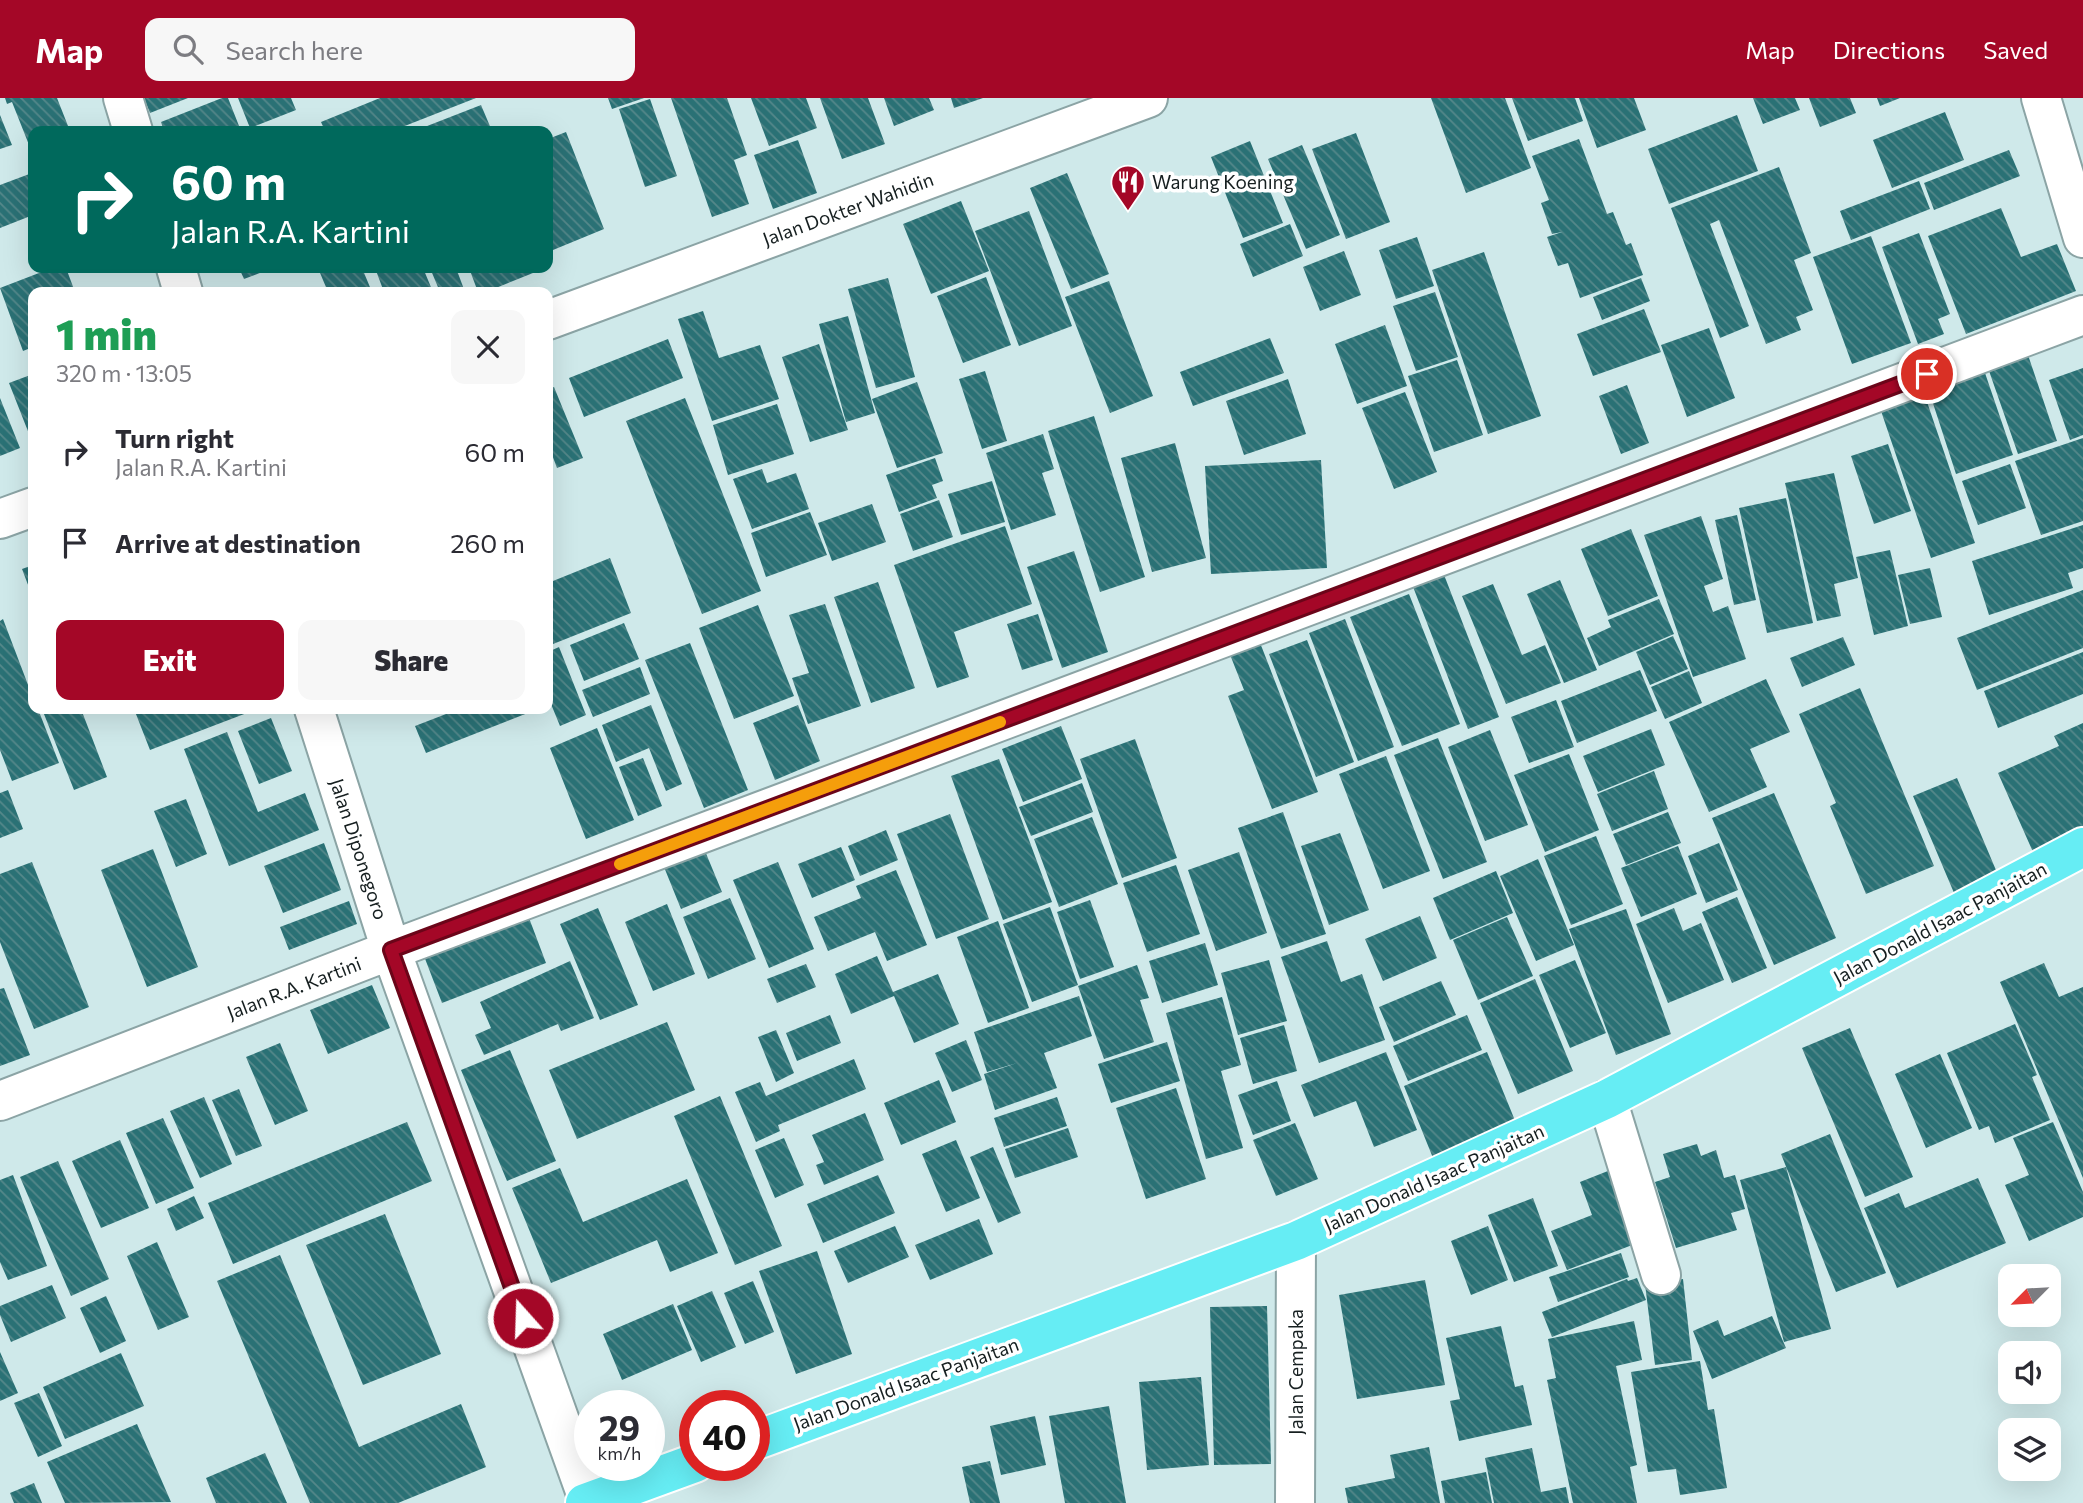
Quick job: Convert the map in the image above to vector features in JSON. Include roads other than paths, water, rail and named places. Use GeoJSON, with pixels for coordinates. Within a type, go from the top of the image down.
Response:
{"type":"FeatureCollection","features":[{"type":"Feature","properties":{"kind":"main road","name":"Jalan Donald Isaac Panjaitan"},"geometry":{"type":"LineString","coordinates":[[770,1435],[1296,1241],[1607,1099],[2083,847]]}},
{"type":"Feature","properties":{"kind":"main road"},"geometry":{"type":"LineString","coordinates":[[587,1502],[679,1469]]}},
{"type":"Feature","properties":{"kind":"street"},"geometry":{"type":"LineString","coordinates":[[123,98],[131,126]]}},
{"type":"Feature","properties":{"kind":"street","name":"Jalan Dokter Wahidin"},"geometry":{"type":"LineString","coordinates":[[553,318],[1148,98]]}},
{"type":"Feature","properties":{"kind":"street"},"geometry":{"type":"LineString","coordinates":[[2041,98],[2083,238]]}},
{"type":"Feature","properties":{"kind":"street","name":"Jalan R.A. Kartini"},"geometry":{"type":"LineString","coordinates":[[0,1101],[391,950],[2083,315]]}},
{"type":"Feature","properties":{"kind":"street"},"geometry":{"type":"LineString","coordinates":[[0,519],[28,510]]}},
{"type":"Feature","properties":{"kind":"street","name":"Jalan Diponegoro"},"geometry":{"type":"LineString","coordinates":[[316,714],[391,950],[587,1502]]}},
{"type":"Feature","properties":{"kind":"street"},"geometry":{"type":"LineString","coordinates":[[1607,1099],[1661,1275]]}},
{"type":"Feature","properties":{"kind":"street","name":"Jalan Cempaka"},"geometry":{"type":"LineString","coordinates":[[1296,1241],[1296,1503]]}},
{"type":"Feature","properties":{"kind":"place","name":"Warung Koening"},"geometry":{"type":"Point","coordinates":[1128,212]}}]}
